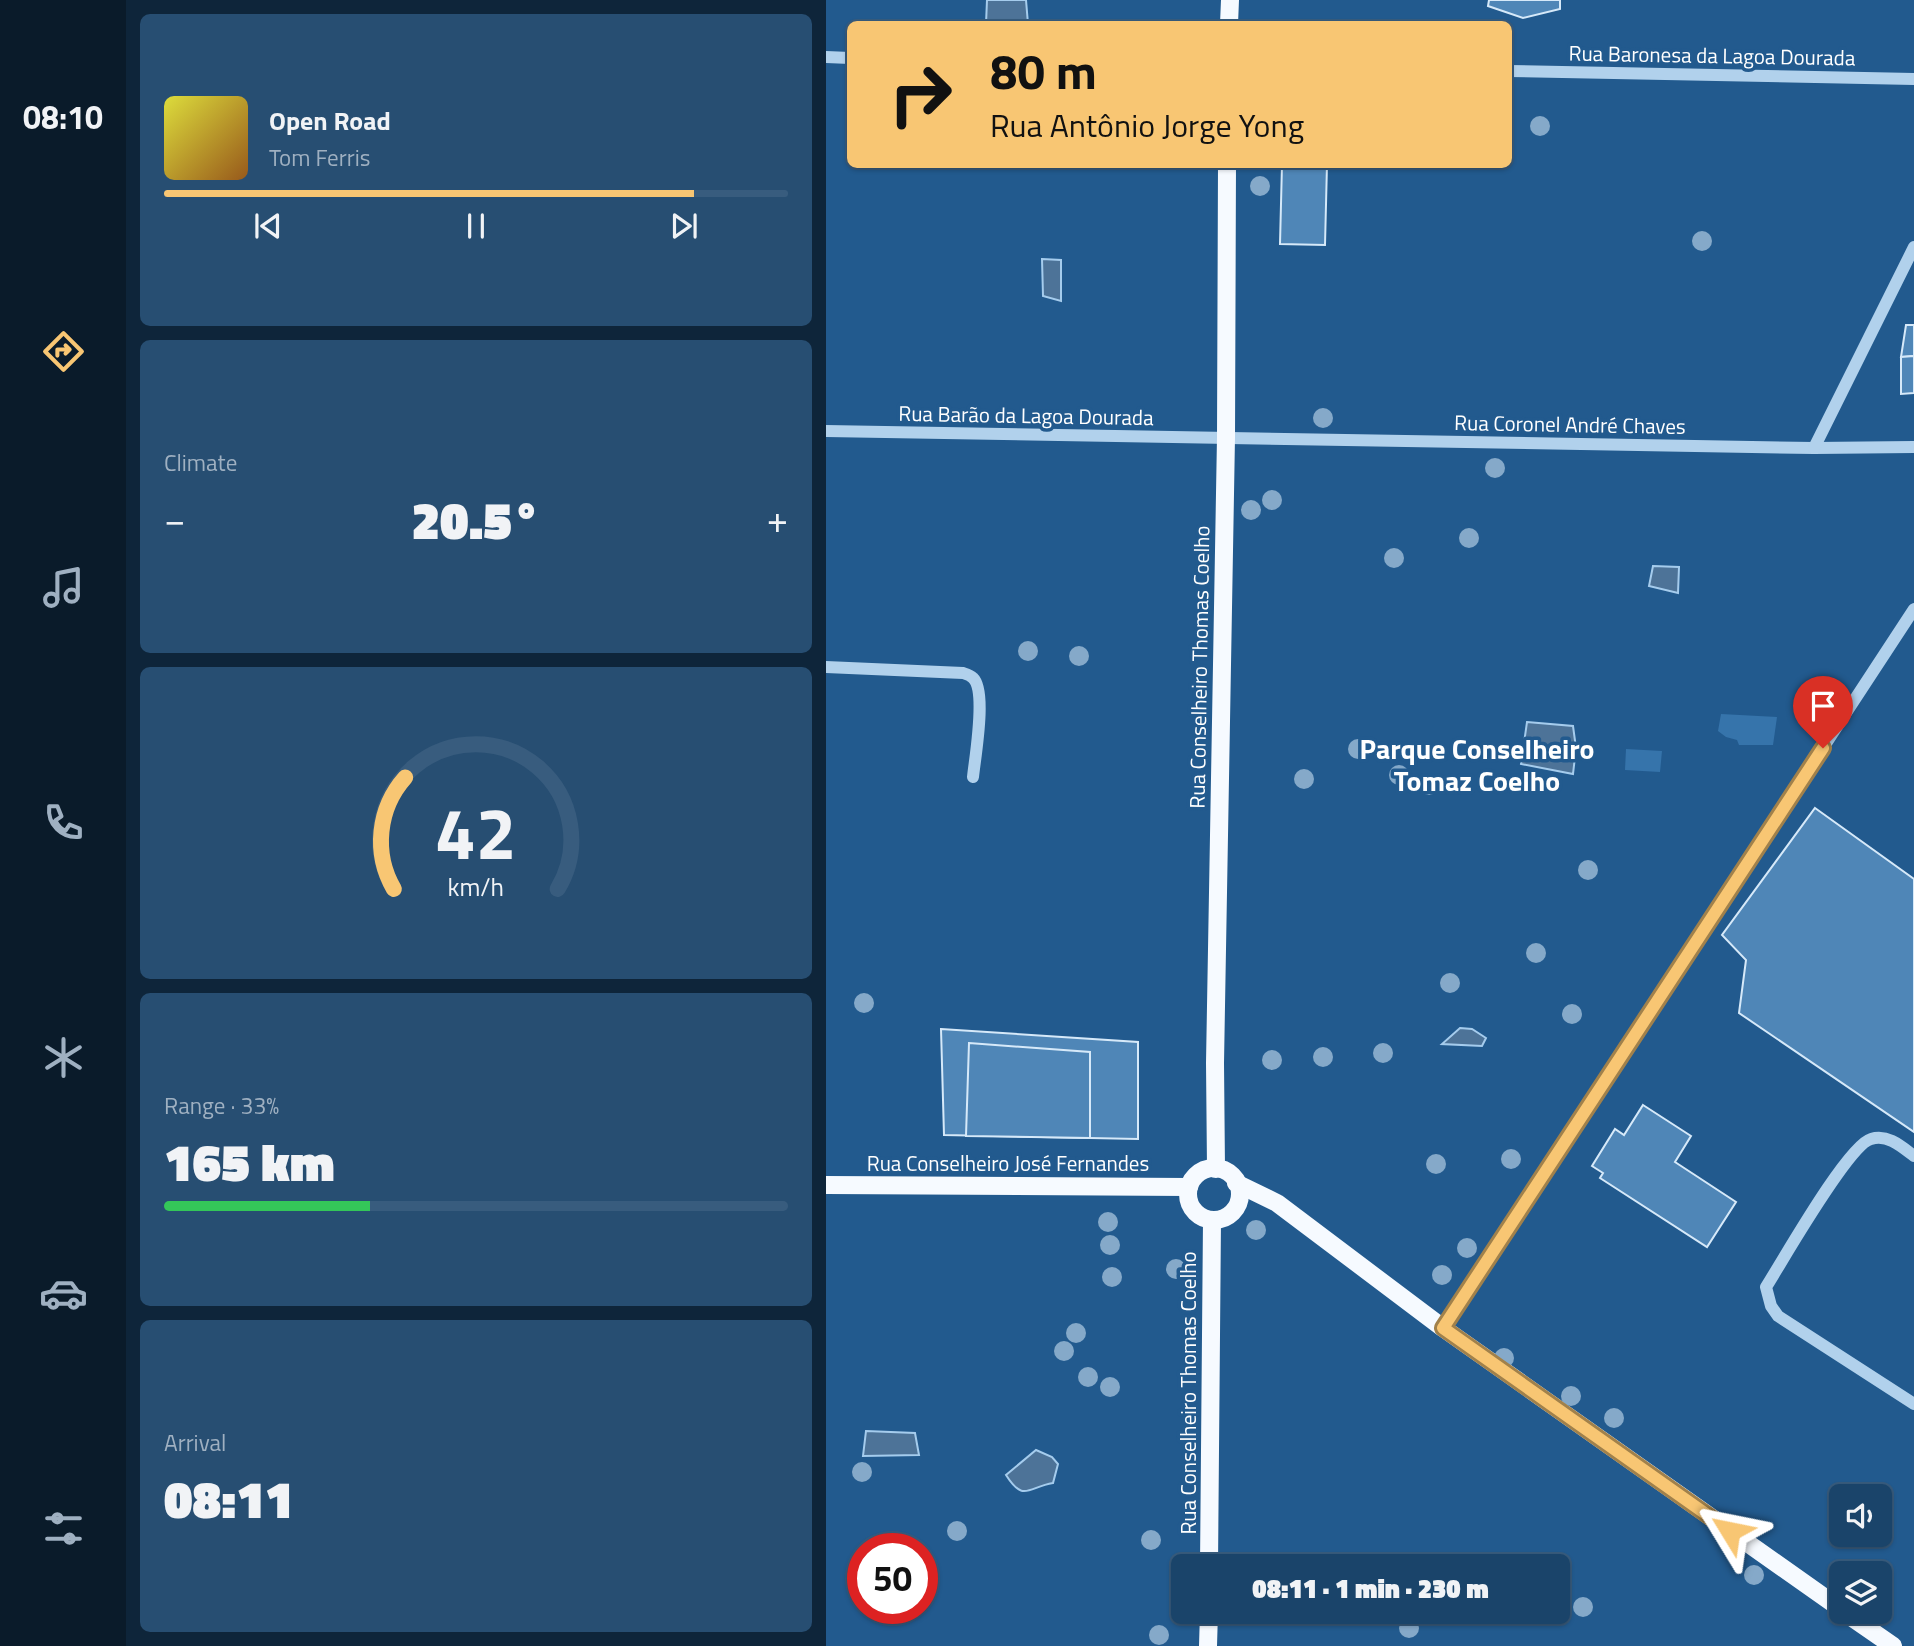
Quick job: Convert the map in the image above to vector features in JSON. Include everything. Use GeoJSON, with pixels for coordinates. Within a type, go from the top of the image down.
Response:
{"type":"FeatureCollection","features":[{"type":"Feature","properties":{"kind":"main road"},"geometry":{"type":"LineString","coordinates":[[1229,21],[1230,0]]}},
{"type":"Feature","properties":{"kind":"main road","name":"Rua Conselheiro Thomas Coelho"},"geometry":{"type":"LineString","coordinates":[[1216,1169],[1215,1063],[1226,437],[1227,168]]}},
{"type":"Feature","properties":{"kind":"main road"},"geometry":{"type":"LineString","coordinates":[[1208,1169],[1225,1170],[1233,1175],[1236,1183],[1240,1191],[1236,1209],[1221,1219],[1204,1218],[1191,1205],[1189,1187],[1199,1172],[1208,1169]]}},
{"type":"Feature","properties":{"kind":"main road"},"geometry":{"type":"LineString","coordinates":[[1236,1183],[1277,1203],[1443,1328],[1829,1601]]}},
{"type":"Feature","properties":{"kind":"main road","name":"Rua Conselheiro José Fernandes"},"geometry":{"type":"LineString","coordinates":[[826,1185],[1189,1187]]}},
{"type":"Feature","properties":{"kind":"main road","name":"Rua Conselheiro Thomas Coelho"},"geometry":{"type":"LineString","coordinates":[[1209,1554],[1212,1220]]}},
{"type":"Feature","properties":{"kind":"main road"},"geometry":{"type":"LineString","coordinates":[[1208,1646],[1209,1624]]}},
{"type":"Feature","properties":{"kind":"main road"},"geometry":{"type":"LineString","coordinates":[[1862,1624],[1893,1646]]}},
{"type":"Feature","properties":{"kind":"street"},"geometry":{"type":"LineString","coordinates":[[826,57],[847,58]]}},
{"type":"Feature","properties":{"kind":"street","name":"Rua Baronesa da Lagoa Dourada"},"geometry":{"type":"LineString","coordinates":[[1512,71],[1914,79]]}},
{"type":"Feature","properties":{"kind":"street"},"geometry":{"type":"LineString","coordinates":[[1814,448],[1914,247]]}},
{"type":"Feature","properties":{"kind":"street","name":"Rua Barão da Lagoa Dourada"},"geometry":{"type":"LineString","coordinates":[[826,431],[1226,437]]}},
{"type":"Feature","properties":{"kind":"street","name":"Rua Coronel André Chaves"},"geometry":{"type":"LineString","coordinates":[[1226,437],[1814,448],[1914,447]]}},
{"type":"Feature","properties":{"kind":"street"},"geometry":{"type":"LineString","coordinates":[[1443,1328],[1914,609]]}},
{"type":"Feature","properties":{"kind":"street"},"geometry":{"type":"LineString","coordinates":[[826,667],[963,673],[973,678],[979,690],[980,702],[973,777]]}},
{"type":"Feature","properties":{"kind":"street"},"geometry":{"type":"LineString","coordinates":[[1914,1156],[1895,1142],[1882,1138],[1870,1139],[1860,1145],[1831,1185],[1766,1287],[1771,1306],[1778,1316],[1914,1404]]}},
{"type":"Feature","properties":{"kind":"shaded area"},"geometry":{"type":"Polygon","coordinates":[[[987,0],[1026,0],[1028,21],[986,21],[987,0]]]}},
{"type":"Feature","properties":{"kind":"shaded area"},"geometry":{"type":"Polygon","coordinates":[[[1042,259],[1061,260],[1061,301],[1043,296],[1042,259]]]}},
{"type":"Feature","properties":{"kind":"shaded area"},"geometry":{"type":"Polygon","coordinates":[[[1653,566],[1679,567],[1678,593],[1649,586],[1653,566]]]}},
{"type":"Feature","properties":{"kind":"shaded area"},"geometry":{"type":"Polygon","coordinates":[[[1721,714],[1777,717],[1773,745],[1739,745],[1737,740],[1718,731],[1721,714]]]}},
{"type":"Feature","properties":{"kind":"shaded area"},"geometry":{"type":"Polygon","coordinates":[[[1527,722],[1573,726],[1576,748],[1573,774],[1521,764],[1527,722]]]}},
{"type":"Feature","properties":{"kind":"shaded area"},"geometry":{"type":"Polygon","coordinates":[[[1626,749],[1662,751],[1660,772],[1625,770],[1626,749]]]}},
{"type":"Feature","properties":{"kind":"shaded area"},"geometry":{"type":"Polygon","coordinates":[[[1460,1028],[1472,1029],[1486,1038],[1482,1046],[1442,1044],[1460,1028]]]}},
{"type":"Feature","properties":{"kind":"shaded area"},"geometry":{"type":"Polygon","coordinates":[[[866,1431],[915,1433],[919,1455],[863,1456],[866,1431]]]}},
{"type":"Feature","properties":{"kind":"shaded area"},"geometry":{"type":"Polygon","coordinates":[[[1036,1450],[1052,1457],[1058,1464],[1053,1483],[1027,1491],[1017,1489],[1006,1475],[1036,1450]]]}},
{"type":"Feature","properties":{"kind":"building"},"geometry":{"type":"Polygon","coordinates":[[[1489,0],[1560,0],[1560,9],[1523,18],[1488,6],[1489,0]]]}},
{"type":"Feature","properties":{"kind":"building"},"geometry":{"type":"Polygon","coordinates":[[[1282,168],[1327,168],[1325,245],[1280,244],[1282,168]]]}},
{"type":"Feature","properties":{"kind":"building"},"geometry":{"type":"Polygon","coordinates":[[[1906,325],[1914,325],[1914,356],[1901,357],[1906,325]]]}},
{"type":"Feature","properties":{"kind":"building"},"geometry":{"type":"Polygon","coordinates":[[[1914,356],[1914,393],[1901,394],[1901,357],[1914,356]]]}},
{"type":"Feature","properties":{"kind":"building"},"geometry":{"type":"Polygon","coordinates":[[[1815,808],[1914,879],[1914,1132],[1739,1013],[1746,960],[1722,935],[1815,808]]]}},
{"type":"Feature","properties":{"kind":"building"},"geometry":{"type":"Polygon","coordinates":[[[941,1029],[1138,1042],[1138,1139],[944,1135],[941,1029]]]}},
{"type":"Feature","properties":{"kind":"building"},"geometry":{"type":"Polygon","coordinates":[[[969,1043],[1090,1052],[1090,1138],[966,1136],[969,1043]]]}},
{"type":"Feature","properties":{"kind":"building"},"geometry":{"type":"Polygon","coordinates":[[[1643,1105],[1691,1136],[1675,1162],[1736,1202],[1707,1247],[1600,1178],[1603,1173],[1592,1166],[1615,1129],[1624,1135],[1643,1105]]]}},
{"type":"Feature","properties":{"kind":"district","name":"Parque Conselheiro Tomaz Coelho"},"geometry":{"type":"Point","coordinates":[1477,764]}},
{"type":"Feature","properties":{"kind":"route"},"geometry":{"type":"LineString","coordinates":[[1730,1531],[1443,1328],[1823,748]]}}]}
